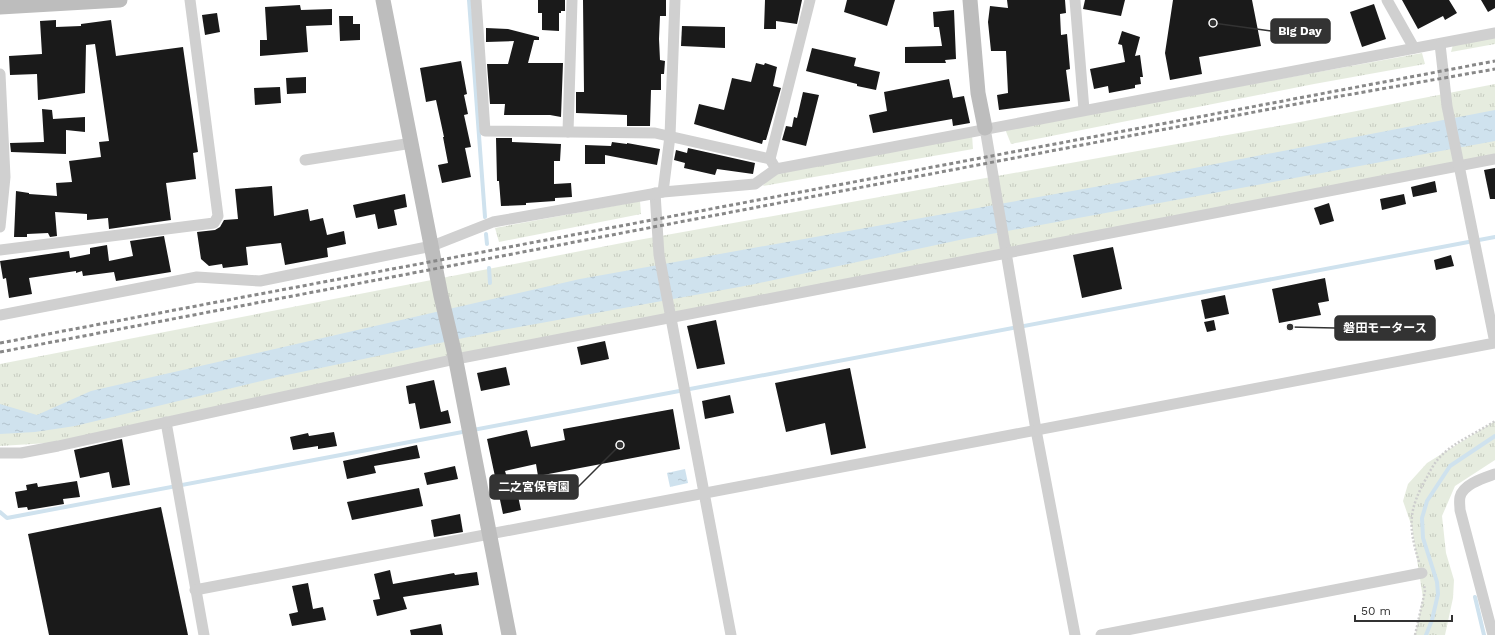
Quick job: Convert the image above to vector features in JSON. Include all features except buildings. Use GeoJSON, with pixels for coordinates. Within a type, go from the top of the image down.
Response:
{"type":"FeatureCollection","features":[{"type":"Feature","properties":{"kind":"street"},"geometry":{"type":"LineString","coordinates":[[0,7],[120,0]]}},
{"type":"Feature","properties":{"kind":"street"},"geometry":{"type":"LineString","coordinates":[[0,250],[214,223],[218,216],[190,0]]}},
{"type":"Feature","properties":{"kind":"street"},"geometry":{"type":"LineString","coordinates":[[383,0],[441,296],[455,355],[509,635]]}},
{"type":"Feature","properties":{"kind":"street"},"geometry":{"type":"LineString","coordinates":[[476,0],[485,131],[655,133],[773,164],[985,128],[1495,33]]}},
{"type":"Feature","properties":{"kind":"street"},"geometry":{"type":"LineString","coordinates":[[568,132],[572,0]]}},
{"type":"Feature","properties":{"kind":"street"},"geometry":{"type":"LineString","coordinates":[[675,0],[670,136],[659,193],[659,255],[732,635]]}},
{"type":"Feature","properties":{"kind":"street"},"geometry":{"type":"LineString","coordinates":[[0,315],[197,277],[260,281],[432,246],[493,222],[659,193],[755,184],[773,164],[810,0]]}},
{"type":"Feature","properties":{"kind":"street"},"geometry":{"type":"LineString","coordinates":[[970,0],[978,93],[1007,249],[1036,430],[1075,635]]}},
{"type":"Feature","properties":{"kind":"street"},"geometry":{"type":"LineString","coordinates":[[1075,0],[1084,110]]}},
{"type":"Feature","properties":{"kind":"street"},"geometry":{"type":"LineString","coordinates":[[1387,0],[1414,48]]}},
{"type":"Feature","properties":{"kind":"street"},"geometry":{"type":"LineString","coordinates":[[195,590],[1495,343],[1458,163],[1448,106],[1440,44]]}},
{"type":"Feature","properties":{"kind":"street"},"geometry":{"type":"LineString","coordinates":[[0,74],[4,177],[0,228]]}},
{"type":"Feature","properties":{"kind":"street"},"geometry":{"type":"LineString","coordinates":[[305,160],[412,143]]}},
{"type":"Feature","properties":{"kind":"street"},"geometry":{"type":"LineString","coordinates":[[0,453],[21,453],[58,446],[455,355],[1458,163],[1495,159]]}},
{"type":"Feature","properties":{"kind":"street"},"geometry":{"type":"LineString","coordinates":[[166,422],[204,635]]}},
{"type":"Feature","properties":{"kind":"street"},"geometry":{"type":"LineString","coordinates":[[1493,635],[1460,510],[1460,496],[1466,488],[1478,480],[1495,474]]}},
{"type":"Feature","properties":{"kind":"street"},"geometry":{"type":"LineString","coordinates":[[1101,635],[1422,573]]}},
{"type":"Feature","properties":{"kind":"path"},"geometry":{"type":"LineString","coordinates":[[1415,635],[1425,591],[1422,573],[1412,538],[1412,507],[1432,467],[1443,454],[1495,421]]}},
{"type":"Feature","properties":{"kind":"green space"},"geometry":{"type":"Polygon","coordinates":[[[1495,34],[1495,44],[1451,52],[1454,41],[1495,34]]]}},
{"type":"Feature","properties":{"kind":"green space"},"geometry":{"type":"Polygon","coordinates":[[[1422,53],[1425,64],[1314,84],[1011,144],[1005,129],[1422,53]]]}},
{"type":"Feature","properties":{"kind":"green space"},"geometry":{"type":"Polygon","coordinates":[[[1495,84],[1495,158],[705,310],[80,441],[0,446],[0,364],[627,242],[1295,123],[1495,84]]]}},
{"type":"Feature","properties":{"kind":"green space"},"geometry":{"type":"Polygon","coordinates":[[[972,135],[973,149],[763,186],[776,169],[972,135]]]}},
{"type":"Feature","properties":{"kind":"green space"},"geometry":{"type":"Polygon","coordinates":[[[640,201],[641,214],[499,242],[495,228],[640,201]]]}},
{"type":"Feature","properties":{"kind":"green space"},"geometry":{"type":"Polygon","coordinates":[[[1495,421],[1495,460],[1455,486],[1442,516],[1446,553],[1454,580],[1453,598],[1445,635],[1415,635],[1423,598],[1412,527],[1403,501],[1408,484],[1427,463],[1495,421]]]}},
{"type":"Feature","properties":{"kind":"water"},"geometry":{"type":"Polygon","coordinates":[[[1495,110],[1495,141],[964,239],[750,285],[502,330],[282,376],[75,426],[35,432],[0,434],[0,404],[37,415],[91,391],[580,279],[1117,183],[1495,110]]]}},
{"type":"Feature","properties":{"kind":"water"},"geometry":{"type":"Polygon","coordinates":[[[685,469],[688,483],[670,487],[667,473],[685,469]]]}},
{"type":"Feature","properties":{"kind":"waterway"},"geometry":{"type":"LineString","coordinates":[[469,0],[485,217]]}},
{"type":"Feature","properties":{"kind":"waterway"},"geometry":{"type":"LineString","coordinates":[[486,234],[487,244]]}},
{"type":"Feature","properties":{"kind":"waterway"},"geometry":{"type":"LineString","coordinates":[[0,512],[7,518],[1495,237]]}},
{"type":"Feature","properties":{"kind":"waterway"},"geometry":{"type":"LineString","coordinates":[[489,268],[490,283]]}},
{"type":"Feature","properties":{"kind":"waterway"},"geometry":{"type":"LineString","coordinates":[[1426,635],[1432,620],[1438,594],[1437,582],[1423,538],[1422,518],[1427,501],[1450,466],[1495,436]]}},
{"type":"Feature","properties":{"kind":"waterway"},"geometry":{"type":"LineString","coordinates":[[1475,597],[1484,635]]}},
{"type":"Feature","properties":{"kind":"railway"},"geometry":{"type":"LineString","coordinates":[[0,343],[1495,61]]}},
{"type":"Feature","properties":{"kind":"railway"},"geometry":{"type":"LineString","coordinates":[[0,352],[1307,102],[1495,69]]}},
{"type":"Feature","properties":{"kind":"place","name":"Big Day"},"geometry":{"type":"Point","coordinates":[1213,23]}},
{"type":"Feature","properties":{"kind":"place","name":"磐田モータース"},"geometry":{"type":"Point","coordinates":[1290,327]}},
{"type":"Feature","properties":{"kind":"place","name":"二之宮保育園"},"geometry":{"type":"Point","coordinates":[620,445]}}]}
